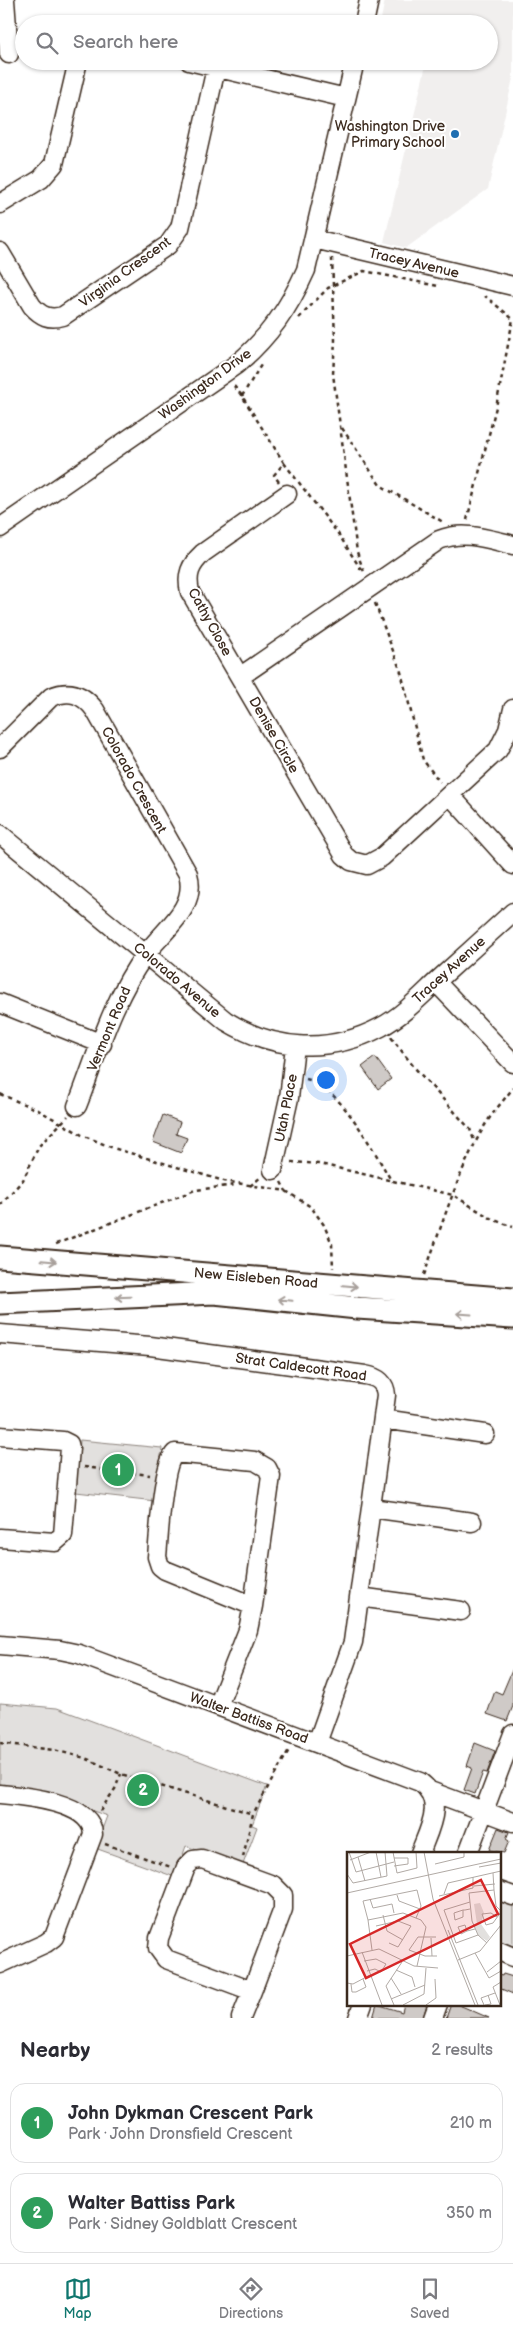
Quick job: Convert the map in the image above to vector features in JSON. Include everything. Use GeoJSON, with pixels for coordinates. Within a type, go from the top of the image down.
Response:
{"type":"FeatureCollection","features":[{"type":"Feature","properties":{"kind":"main road","name":"New Eisleben Road"},"geometry":{"type":"LineString","coordinates":[[0,1257],[513,1298]]}},
{"type":"Feature","properties":{"kind":"main road","name":"New Eisleben Road"},"geometry":{"type":"LineString","coordinates":[[0,1302],[214,1293],[357,1308],[513,1318]]}},
{"type":"Feature","properties":{"kind":"street"},"geometry":{"type":"LineString","coordinates":[[5,0],[11,54]]}},
{"type":"Feature","properties":{"kind":"street"},"geometry":{"type":"LineString","coordinates":[[366,15],[370,0]]}},
{"type":"Feature","properties":{"kind":"street"},"geometry":{"type":"LineString","coordinates":[[0,204],[41,178],[54,164],[76,70]]}},
{"type":"Feature","properties":{"kind":"street","name":"Virginia Crescent"},"geometry":{"type":"LineString","coordinates":[[0,252],[32,306],[47,318],[55,318],[63,316],[168,245],[180,228],[184,215],[216,70]]}},
{"type":"Feature","properties":{"kind":"street"},"geometry":{"type":"LineString","coordinates":[[225,70],[346,98]]}},
{"type":"Feature","properties":{"kind":"street","name":"Washington Drive"},"geometry":{"type":"LineString","coordinates":[[0,528],[222,374],[259,345],[278,323],[306,270],[353,70]]}},
{"type":"Feature","properties":{"kind":"street","name":"Tracey Avenue"},"geometry":{"type":"LineString","coordinates":[[314,239],[513,286]]}},
{"type":"Feature","properties":{"kind":"street","name":"Cathy Close"},"geometry":{"type":"LineString","coordinates":[[241,676],[190,592],[188,582],[189,571],[194,561],[215,543],[288,494]]}},
{"type":"Feature","properties":{"kind":"street"},"geometry":{"type":"LineString","coordinates":[[241,676],[439,540],[452,534],[463,534],[513,545]]}},
{"type":"Feature","properties":{"kind":"street","name":"Denise Circle"},"geometry":{"type":"LineString","coordinates":[[241,676],[338,846],[351,861],[359,864],[374,863],[498,750],[508,730],[513,709]]}},
{"type":"Feature","properties":{"kind":"street","name":"Colorado Crescent"},"geometry":{"type":"LineString","coordinates":[[0,748],[51,697],[61,693],[80,695],[95,710],[188,874],[191,886],[190,897],[183,909],[145,954]]}},
{"type":"Feature","properties":{"kind":"street"},"geometry":{"type":"LineString","coordinates":[[450,795],[513,865]]}},
{"type":"Feature","properties":{"kind":"street","name":"Colorado Avenue"},"geometry":{"type":"LineString","coordinates":[[0,834],[226,1021],[239,1029],[266,1041],[295,1046],[323,1045],[344,1041],[383,1026]]}},
{"type":"Feature","properties":{"kind":"street","name":"Tracey Avenue"},"geometry":{"type":"LineString","coordinates":[[383,1026],[409,1007],[513,912]]}},
{"type":"Feature","properties":{"kind":"street","name":"Vermont Road"},"geometry":{"type":"LineString","coordinates":[[77,1106],[122,992],[145,954]]}},
{"type":"Feature","properties":{"kind":"street"},"geometry":{"type":"LineString","coordinates":[[436,982],[513,1063]]}},
{"type":"Feature","properties":{"kind":"street"},"geometry":{"type":"LineString","coordinates":[[0,1003],[102,1044]]}},
{"type":"Feature","properties":{"kind":"street","name":"Utah Place"},"geometry":{"type":"LineString","coordinates":[[274,1166],[292,1076],[295,1046]]}},
{"type":"Feature","properties":{"kind":"street","name":"Strat Caldecott Road"},"geometry":{"type":"LineString","coordinates":[[0,1334],[150,1346],[374,1377],[383,1384],[385,1389],[383,1419],[352,1648],[317,1743]]}},
{"type":"Feature","properties":{"kind":"street"},"geometry":{"type":"LineString","coordinates":[[383,1419],[485,1434]]}},
{"type":"Feature","properties":{"kind":"street"},"geometry":{"type":"LineString","coordinates":[[0,1436],[63,1441],[70,1448],[70,1466],[63,1535],[61,1538],[55,1542],[0,1538]]}},
{"type":"Feature","properties":{"kind":"street"},"geometry":{"type":"LineString","coordinates":[[218,1706],[248,1630],[253,1606],[271,1481],[267,1468],[255,1461],[178,1452],[172,1456],[165,1476],[157,1556],[160,1566],[165,1570],[253,1606]]}},
{"type":"Feature","properties":{"kind":"street"},"geometry":{"type":"LineString","coordinates":[[371,1508],[472,1522]]}},
{"type":"Feature","properties":{"kind":"street"},"geometry":{"type":"LineString","coordinates":[[359,1597],[461,1611]]}},
{"type":"Feature","properties":{"kind":"street","name":"Walter Battiss Road"},"geometry":{"type":"LineString","coordinates":[[0,1646],[70,1652],[420,1782],[430,1791],[513,1822]]}},
{"type":"Feature","properties":{"kind":"street"},"geometry":{"type":"LineString","coordinates":[[468,1852],[510,1753],[513,1734]]}},
{"type":"Feature","properties":{"kind":"street"},"geometry":{"type":"LineString","coordinates":[[420,1852],[435,1810],[430,1791]]}},
{"type":"Feature","properties":{"kind":"street"},"geometry":{"type":"LineString","coordinates":[[0,1794],[37,1797],[81,1813],[91,1830],[54,1937],[46,1943],[0,1964]]}},
{"type":"Feature","properties":{"kind":"street"},"geometry":{"type":"LineString","coordinates":[[241,2018],[252,1991],[283,1909],[284,1900],[281,1891],[273,1885],[202,1859],[189,1863],[158,1938],[160,1953],[170,1960],[252,1991]]}},
{"type":"Feature","properties":{"kind":"street"},"geometry":{"type":"LineString","coordinates":[[500,1891],[513,1896]]}},
{"type":"Feature","properties":{"kind":"street"},"geometry":{"type":"LineString","coordinates":[[500,1951],[513,1956]]}},
{"type":"Feature","properties":{"kind":"street"},"geometry":{"type":"LineString","coordinates":[[358,2018],[363,2006]]}},
{"type":"Feature","properties":{"kind":"street"},"geometry":{"type":"LineString","coordinates":[[433,2018],[437,2006]]}},
{"type":"Feature","properties":{"kind":"path"},"geometry":{"type":"LineString","coordinates":[[222,374],[242,396],[284,463],[339,535],[365,574],[358,552],[333,374],[335,340],[333,244]]}},
{"type":"Feature","properties":{"kind":"path"},"geometry":{"type":"LineString","coordinates":[[296,322],[328,288],[364,271],[438,286]]}},
{"type":"Feature","properties":{"kind":"path"},"geometry":{"type":"LineString","coordinates":[[342,428],[380,485],[463,534],[496,407],[512,319],[484,295]]}},
{"type":"Feature","properties":{"kind":"path"},"geometry":{"type":"LineString","coordinates":[[242,396],[265,358]]}},
{"type":"Feature","properties":{"kind":"path"},"geometry":{"type":"LineString","coordinates":[[284,463],[274,475],[288,494]]}},
{"type":"Feature","properties":{"kind":"path"},"geometry":{"type":"LineString","coordinates":[[370,586],[388,639],[402,672],[423,760],[450,795]]}},
{"type":"Feature","properties":{"kind":"path"},"geometry":{"type":"LineString","coordinates":[[383,1026],[414,1067],[470,1128],[475,1143]]}},
{"type":"Feature","properties":{"kind":"path"},"geometry":{"type":"LineString","coordinates":[[292,1076],[317,1082],[353,1117],[392,1182]]}},
{"type":"Feature","properties":{"kind":"path"},"geometry":{"type":"LineString","coordinates":[[422,1280],[453,1195],[475,1143],[486,1123],[513,1088]]}},
{"type":"Feature","properties":{"kind":"path"},"geometry":{"type":"LineString","coordinates":[[0,1094],[40,1111],[62,1124],[113,1148],[179,1169],[238,1184],[286,1191],[311,1207],[324,1225],[332,1244],[334,1273]]}},
{"type":"Feature","properties":{"kind":"path"},"geometry":{"type":"LineString","coordinates":[[0,1205],[23,1180],[39,1146],[47,1136],[62,1124],[77,1106]]}},
{"type":"Feature","properties":{"kind":"path"},"geometry":{"type":"LineString","coordinates":[[274,1166],[320,1164],[453,1195],[492,1219],[513,1227]]}},
{"type":"Feature","properties":{"kind":"path"},"geometry":{"type":"LineString","coordinates":[[52,1246],[195,1190],[238,1184]]}},
{"type":"Feature","properties":{"kind":"path"},"geometry":{"type":"LineString","coordinates":[[70,1466],[165,1476]]}},
{"type":"Feature","properties":{"kind":"path"},"geometry":{"type":"LineString","coordinates":[[239,1872],[253,1814],[282,1766],[297,1736]]}},
{"type":"Feature","properties":{"kind":"path"},"geometry":{"type":"LineString","coordinates":[[0,1743],[54,1750],[85,1758],[121,1774],[253,1814]]}},
{"type":"Feature","properties":{"kind":"path"},"geometry":{"type":"LineString","coordinates":[[121,1774],[115,1789],[91,1830],[184,1872]]}},
{"type":"Feature","properties":{"kind":"shaded area","name":"Washington Drive Primary School"},"geometry":{"type":"Polygon","coordinates":[[[385,0],[513,0],[513,78],[488,189],[406,248],[384,242],[425,70],[498,70],[498,15],[382,15],[385,0]]]}},
{"type":"Feature","properties":{"kind":"shaded area"},"geometry":{"type":"Polygon","coordinates":[[[80,1440],[162,1448],[155,1501],[76,1492],[80,1440]]]}},
{"type":"Feature","properties":{"kind":"shaded area"},"geometry":{"type":"Polygon","coordinates":[[[0,1703],[57,1708],[267,1786],[252,1825],[257,1827],[242,1867],[186,1846],[175,1877],[95,1848],[107,1816],[40,1792],[0,1789],[0,1703]]]}},
{"type":"Feature","properties":{"kind":"shaded area"},"geometry":{"type":"Polygon","coordinates":[[[500,1899],[513,1904],[513,1946],[500,1941],[500,1899]]]}},
{"type":"Feature","properties":{"kind":"building"},"geometry":{"type":"Polygon","coordinates":[[[375,1057],[391,1079],[378,1089],[362,1067],[375,1057]]]}},
{"type":"Feature","properties":{"kind":"building"},"geometry":{"type":"Polygon","coordinates":[[[163,1115],[180,1122],[176,1134],[187,1138],[181,1153],[153,1142],[163,1115]]]}},
{"type":"Feature","properties":{"kind":"building"},"geometry":{"type":"Polygon","coordinates":[[[513,1668],[513,1706],[507,1721],[487,1714],[495,1691],[502,1694],[513,1668]]]}},
{"type":"Feature","properties":{"kind":"building"},"geometry":{"type":"Polygon","coordinates":[[[475,1743],[495,1751],[487,1773],[483,1772],[475,1794],[464,1790],[472,1768],[467,1766],[475,1743]]]}},
{"type":"Feature","properties":{"kind":"building"},"geometry":{"type":"Polygon","coordinates":[[[498,1828],[509,1832],[506,1839],[509,1841],[504,1853],[489,1850],[498,1828]]]}},
{"type":"Feature","properties":{"kind":"building"},"geometry":{"type":"Polygon","coordinates":[[[503,1974],[513,1977],[513,1994],[500,1988],[500,1975],[503,1974]]]}},
{"type":"Feature","properties":{"kind":"building"},"geometry":{"type":"Polygon","coordinates":[[[376,2006],[383,2006],[402,2012],[404,2006],[426,2006],[423,2018],[373,2018],[376,2006]]]}},
{"type":"Feature","properties":{"kind":"building"},"geometry":{"type":"Polygon","coordinates":[[[450,2006],[462,2006],[489,2018],[446,2018],[450,2006]]]}},
{"type":"Feature","properties":{"kind":"place","name":"Washington Drive Primary School"},"geometry":{"type":"Point","coordinates":[455,134]}},
{"type":"Feature","properties":{"kind":"place","name":"John Dykman Crescent Park"},"geometry":{"type":"Point","coordinates":[118,1470]}},
{"type":"Feature","properties":{"kind":"place","name":"Walter Battiss Park"},"geometry":{"type":"Point","coordinates":[143,1790]}}]}
